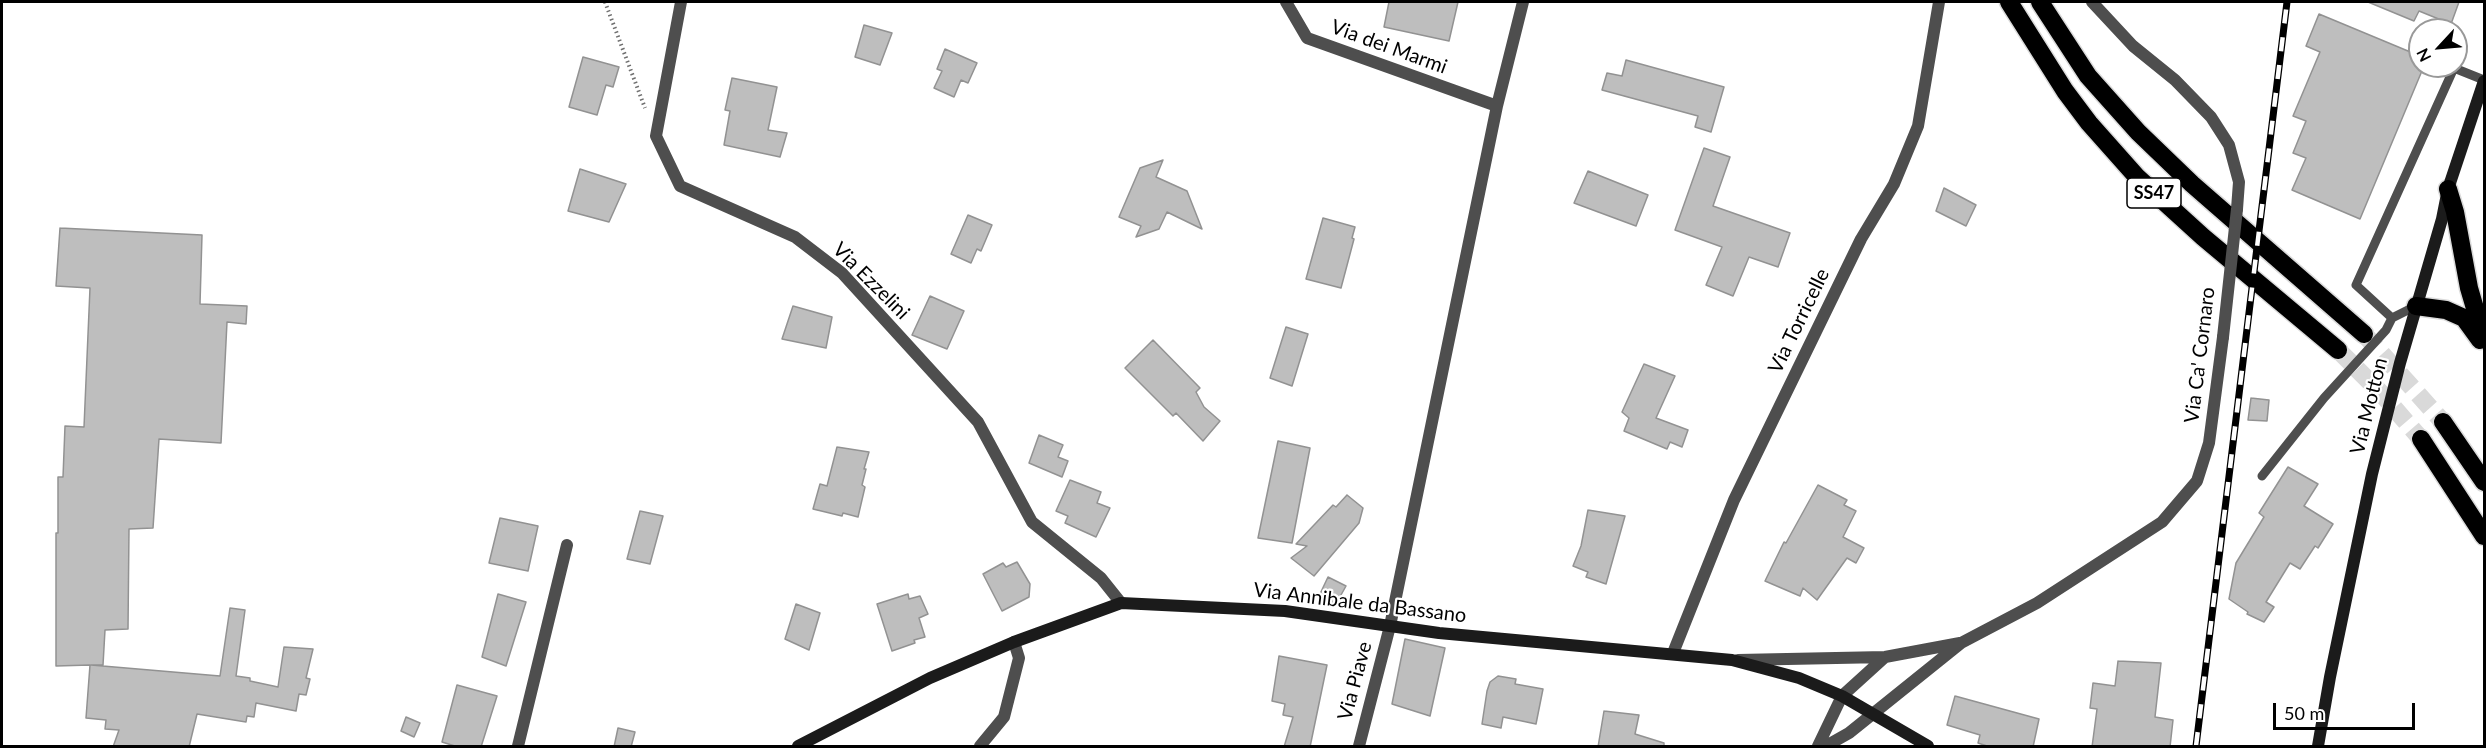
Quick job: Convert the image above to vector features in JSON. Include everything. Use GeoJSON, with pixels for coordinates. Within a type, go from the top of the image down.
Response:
{"type":"FeatureCollection","features":[{"type":"Feature","properties":{"kind":"highway","name":"SS47"},"geometry":{"type":"LineString","coordinates":[[2009,2],[2065,91],[2089,123],[2138,177],[2203,237],[2338,350]]}},
{"type":"Feature","properties":{"kind":"highway","name":"SS47"},"geometry":{"type":"LineString","coordinates":[[2040,2],[2088,76],[2138,132],[2192,184],[2364,334]]}},
{"type":"Feature","properties":{"kind":"highway"},"geometry":{"type":"LineString","coordinates":[[2448,189],[2455,212],[2469,288],[2484,339]]}},
{"type":"Feature","properties":{"kind":"highway"},"geometry":{"type":"LineString","coordinates":[[2416,306],[2446,310],[2464,318],[2484,346]]}},
{"type":"Feature","properties":{"kind":"highway"},"geometry":{"type":"LineString","coordinates":[[2443,422],[2484,482]]}},
{"type":"Feature","properties":{"kind":"highway"},"geometry":{"type":"LineString","coordinates":[[2421,439],[2484,536]]}},
{"type":"Feature","properties":{"kind":"street"},"geometry":{"type":"LineString","coordinates":[[656,136],[681,2]]}},
{"type":"Feature","properties":{"kind":"street","name":"Via dei Marmi"},"geometry":{"type":"LineString","coordinates":[[1286,2],[1307,38],[1497,106]]}},
{"type":"Feature","properties":{"kind":"street"},"geometry":{"type":"LineString","coordinates":[[1390,626],[1497,106],[1522,2]]}},
{"type":"Feature","properties":{"kind":"street","name":"Via Torricelle"},"geometry":{"type":"LineString","coordinates":[[1673,653],[1734,500],[1861,239],[1894,184],[1918,126],[1939,2]]}},
{"type":"Feature","properties":{"kind":"street","name":"Via Ca' Cornaro"},"geometry":{"type":"LineString","coordinates":[[1826,747],[1849,733],[1961,643],[2037,603],[2162,522],[2197,481],[2209,442],[2223,337],[2239,182],[2229,145],[2211,117],[2175,80],[2133,46],[2092,2]]}},
{"type":"Feature","properties":{"kind":"street","name":"Via Motton"},"geometry":{"type":"LineString","coordinates":[[2318,747],[2372,474],[2416,306],[2442,219],[2448,189],[2484,80]]}},
{"type":"Feature","properties":{"kind":"street","name":"Via Ezzelini"},"geometry":{"type":"LineString","coordinates":[[656,136],[680,186],[795,237],[842,273],[978,422],[1032,522],[1101,578],[1121,603]]}},
{"type":"Feature","properties":{"kind":"street"},"geometry":{"type":"LineString","coordinates":[[518,747],[567,545]]}},
{"type":"Feature","properties":{"kind":"street","name":"Via Annibale da Bassano"},"geometry":{"type":"LineString","coordinates":[[798,747],[930,678],[1014,642],[1121,603],[1285,611],[1439,633],[1732,660],[1799,678],[1842,696],[1928,747]]}},
{"type":"Feature","properties":{"kind":"street","name":"Via Piave"},"geometry":{"type":"LineString","coordinates":[[1359,747],[1390,626]]}},
{"type":"Feature","properties":{"kind":"street"},"geometry":{"type":"LineString","coordinates":[[980,747],[1004,717],[1019,658],[1014,642]]}},
{"type":"Feature","properties":{"kind":"street","name":"Via Ca' Cornaro"},"geometry":{"type":"LineString","coordinates":[[1732,660],[1885,657],[1961,643]]}},
{"type":"Feature","properties":{"kind":"street"},"geometry":{"type":"LineString","coordinates":[[1818,747],[1842,696],[1885,657]]}},
{"type":"Feature","properties":{"kind":"lane"},"geometry":{"type":"LineString","coordinates":[[2392,318],[2356,285],[2454,68],[2484,80]]}},
{"type":"Feature","properties":{"kind":"lane"},"geometry":{"type":"LineString","coordinates":[[2262,476],[2324,398],[2386,330],[2392,318],[2416,306]]}},
{"type":"Feature","properties":{"kind":"path"},"geometry":{"type":"LineString","coordinates":[[605,2],[656,136]]}},
{"type":"Feature","properties":{"kind":"building"},"geometry":{"type":"Polygon","coordinates":[[[1389,2],[1458,2],[1449,41],[1384,27],[1389,2]]]}},
{"type":"Feature","properties":{"kind":"building"},"geometry":{"type":"Polygon","coordinates":[[[2368,2],[2459,2],[2453,18],[2436,18],[2419,11],[2416,18],[2408,19],[2368,2]]]}},
{"type":"Feature","properties":{"kind":"building"},"geometry":{"type":"Polygon","coordinates":[[[2319,14],[2408,51],[2408,78],[2419,78],[2360,219],[2292,190],[2306,158],[2293,153],[2306,121],[2293,116],[2320,52],[2306,46],[2319,14]]]}},
{"type":"Feature","properties":{"kind":"building"},"geometry":{"type":"Polygon","coordinates":[[[864,25],[892,33],[880,65],[855,57],[864,25]]]}},
{"type":"Feature","properties":{"kind":"building"},"geometry":{"type":"Polygon","coordinates":[[[945,49],[977,63],[968,83],[961,80],[954,97],[934,88],[942,71],[937,69],[945,49]]]}},
{"type":"Feature","properties":{"kind":"building"},"geometry":{"type":"Polygon","coordinates":[[[583,57],[619,67],[613,87],[606,85],[597,115],[569,107],[583,57]]]}},
{"type":"Feature","properties":{"kind":"building"},"geometry":{"type":"Polygon","coordinates":[[[1626,60],[1724,87],[1711,132],[1695,127],[1698,116],[1602,90],[1607,73],[1622,76],[1626,60]]]}},
{"type":"Feature","properties":{"kind":"building"},"geometry":{"type":"Polygon","coordinates":[[[732,78],[777,87],[768,130],[787,133],[780,157],[724,145],[730,111],[725,110],[732,78]]]}},
{"type":"Feature","properties":{"kind":"building"},"geometry":{"type":"Polygon","coordinates":[[[1704,148],[1730,157],[1713,206],[1790,233],[1778,267],[1749,257],[1733,296],[1706,285],[1722,247],[1675,230],[1704,148]]]}},
{"type":"Feature","properties":{"kind":"building"},"geometry":{"type":"Polygon","coordinates":[[[1163,160],[1156,177],[1187,191],[1202,229],[1167,212],[1159,229],[1136,237],[1141,226],[1119,217],[1140,168],[1163,160]]]}},
{"type":"Feature","properties":{"kind":"building"},"geometry":{"type":"Polygon","coordinates":[[[580,169],[626,184],[609,222],[568,211],[580,169]]]}},
{"type":"Feature","properties":{"kind":"building"},"geometry":{"type":"Polygon","coordinates":[[[1588,171],[1648,195],[1636,226],[1574,203],[1588,171]]]}},
{"type":"Feature","properties":{"kind":"building"},"geometry":{"type":"Polygon","coordinates":[[[1944,188],[1976,205],[1966,226],[1936,211],[1944,188]]]}},
{"type":"Feature","properties":{"kind":"building"},"geometry":{"type":"Polygon","coordinates":[[[968,215],[992,225],[981,251],[977,249],[971,263],[951,254],[968,215]]]}},
{"type":"Feature","properties":{"kind":"building"},"geometry":{"type":"Polygon","coordinates":[[[1323,218],[1355,227],[1341,288],[1306,279],[1323,218]]]}},
{"type":"Feature","properties":{"kind":"building"},"geometry":{"type":"Polygon","coordinates":[[[60,228],[202,235],[200,304],[247,306],[246,324],[227,322],[221,443],[159,439],[153,528],[129,529],[128,629],[105,630],[103,665],[91,665],[220,676],[230,608],[245,610],[236,676],[278,687],[284,647],[313,649],[306,678],[310,679],[306,695],[299,694],[296,711],[256,703],[254,717],[247,716],[246,722],[197,714],[189,747],[113,747],[119,730],[105,729],[106,720],[86,718],[90,665],[56,666],[58,477],[63,477],[65,426],[84,427],[90,288],[56,286],[60,228]]]}},
{"type":"Feature","properties":{"kind":"building"},"geometry":{"type":"Polygon","coordinates":[[[930,296],[964,311],[947,349],[912,335],[930,296]]]}},
{"type":"Feature","properties":{"kind":"building"},"geometry":{"type":"Polygon","coordinates":[[[793,306],[832,317],[826,348],[782,339],[793,306]]]}},
{"type":"Feature","properties":{"kind":"building"},"geometry":{"type":"Polygon","coordinates":[[[1286,327],[1308,334],[1292,386],[1270,378],[1286,327]]]}},
{"type":"Feature","properties":{"kind":"building"},"geometry":{"type":"Polygon","coordinates":[[[1153,340],[1200,388],[1196,392],[1204,407],[1220,421],[1203,441],[1176,413],[1173,416],[1125,368],[1153,340]]]}},
{"type":"Feature","properties":{"kind":"building"},"geometry":{"type":"Polygon","coordinates":[[[1644,364],[1675,376],[1656,418],[1688,430],[1682,447],[1670,442],[1667,449],[1624,431],[1629,418],[1622,412],[1644,364]]]}},
{"type":"Feature","properties":{"kind":"building"},"geometry":{"type":"Polygon","coordinates":[[[2251,398],[2269,400],[2267,421],[2248,420],[2251,398]]]}},
{"type":"Feature","properties":{"kind":"building"},"geometry":{"type":"Polygon","coordinates":[[[1039,435],[1063,445],[1058,457],[1068,461],[1062,477],[1029,463],[1039,435]]]}},
{"type":"Feature","properties":{"kind":"building"},"geometry":{"type":"Polygon","coordinates":[[[1278,441],[1310,448],[1292,543],[1258,538],[1278,441]]]}},
{"type":"Feature","properties":{"kind":"building"},"geometry":{"type":"Polygon","coordinates":[[[837,447],[869,452],[864,469],[866,469],[862,485],[865,487],[858,517],[843,513],[842,516],[813,509],[820,484],[827,486],[837,447]]]}},
{"type":"Feature","properties":{"kind":"building"},"geometry":{"type":"Polygon","coordinates":[[[2288,467],[2318,484],[2304,506],[2333,524],[2318,548],[2315,546],[2300,569],[2290,563],[2266,602],[2274,607],[2264,622],[2247,614],[2248,612],[2229,599],[2236,563],[2264,517],[2259,513],[2288,467]]]}},
{"type":"Feature","properties":{"kind":"building"},"geometry":{"type":"Polygon","coordinates":[[[1070,480],[1101,492],[1097,503],[1110,508],[1096,537],[1065,523],[1068,516],[1056,511],[1070,480]]]}},
{"type":"Feature","properties":{"kind":"building"},"geometry":{"type":"Polygon","coordinates":[[[1818,485],[1847,500],[1844,505],[1856,511],[1843,537],[1864,548],[1856,563],[1847,558],[1817,600],[1803,588],[1800,596],[1765,581],[1784,542],[1786,543],[1818,485]]]}},
{"type":"Feature","properties":{"kind":"building"},"geometry":{"type":"Polygon","coordinates":[[[1347,495],[1363,508],[1359,523],[1314,576],[1291,558],[1307,546],[1296,544],[1333,505],[1336,507],[1347,495]]]}},
{"type":"Feature","properties":{"kind":"building"},"geometry":{"type":"Polygon","coordinates":[[[1588,510],[1625,516],[1606,584],[1586,577],[1588,572],[1573,566],[1581,546],[1588,510]]]}},
{"type":"Feature","properties":{"kind":"building"},"geometry":{"type":"Polygon","coordinates":[[[640,511],[663,516],[650,564],[627,559],[640,511]]]}},
{"type":"Feature","properties":{"kind":"building"},"geometry":{"type":"Polygon","coordinates":[[[500,518],[538,526],[528,571],[489,563],[500,518]]]}},
{"type":"Feature","properties":{"kind":"building"},"geometry":{"type":"Polygon","coordinates":[[[1017,562],[1030,584],[1029,597],[1002,611],[983,574],[1003,563],[1006,567],[1017,562]]]}},
{"type":"Feature","properties":{"kind":"building"},"geometry":{"type":"Polygon","coordinates":[[[1328,577],[1346,586],[1336,604],[1319,596],[1328,577]]]}},
{"type":"Feature","properties":{"kind":"building"},"geometry":{"type":"Polygon","coordinates":[[[498,594],[526,602],[506,666],[482,657],[498,594]]]}},
{"type":"Feature","properties":{"kind":"building"},"geometry":{"type":"Polygon","coordinates":[[[908,594],[909,599],[920,596],[928,614],[919,618],[925,637],[892,651],[877,604],[908,594]]]}},
{"type":"Feature","properties":{"kind":"building"},"geometry":{"type":"Polygon","coordinates":[[[796,604],[820,613],[809,650],[785,639],[796,604]]]}},
{"type":"Feature","properties":{"kind":"building"},"geometry":{"type":"Polygon","coordinates":[[[1405,639],[1445,648],[1430,716],[1392,704],[1405,639]]]}},
{"type":"Feature","properties":{"kind":"building"},"geometry":{"type":"Polygon","coordinates":[[[1279,656],[1327,665],[1310,747],[1284,747],[1293,717],[1283,715],[1285,704],[1272,701],[1279,656]]]}},
{"type":"Feature","properties":{"kind":"building"},"geometry":{"type":"Polygon","coordinates":[[[2118,661],[2161,663],[2155,717],[2173,720],[2170,747],[2092,747],[2097,709],[2090,708],[2093,683],[2115,686],[2118,661]]]}},
{"type":"Feature","properties":{"kind":"building"},"geometry":{"type":"Polygon","coordinates":[[[1498,676],[1516,679],[1515,684],[1543,689],[1536,724],[1503,717],[1501,728],[1482,724],[1490,682],[1498,676]]]}},
{"type":"Feature","properties":{"kind":"building"},"geometry":{"type":"Polygon","coordinates":[[[457,685],[497,696],[481,747],[458,747],[442,742],[457,685]]]}},
{"type":"Feature","properties":{"kind":"building"},"geometry":{"type":"Polygon","coordinates":[[[1955,696],[2039,719],[2033,747],[1990,747],[1978,743],[1980,735],[1947,725],[1955,696]]]}},
{"type":"Feature","properties":{"kind":"building"},"geometry":{"type":"Polygon","coordinates":[[[1604,711],[1639,715],[1635,734],[1664,743],[1664,747],[1598,747],[1604,711]]]}},
{"type":"Feature","properties":{"kind":"building"},"geometry":{"type":"Polygon","coordinates":[[[406,717],[420,723],[414,737],[401,731],[406,717]]]}},
{"type":"Feature","properties":{"kind":"building"},"geometry":{"type":"Polygon","coordinates":[[[618,728],[635,732],[631,747],[614,747],[618,728]]]}},
{"type":"Feature","properties":{"kind":"tunnel"},"geometry":{"type":"LineString","coordinates":[[2364,334],[2443,422]]}},
{"type":"Feature","properties":{"kind":"tunnel"},"geometry":{"type":"LineString","coordinates":[[2338,350],[2381,393],[2421,439]]}},
{"type":"Feature","properties":{"kind":"railway"},"geometry":{"type":"LineString","coordinates":[[2196,746],[2287,2]]}}]}
